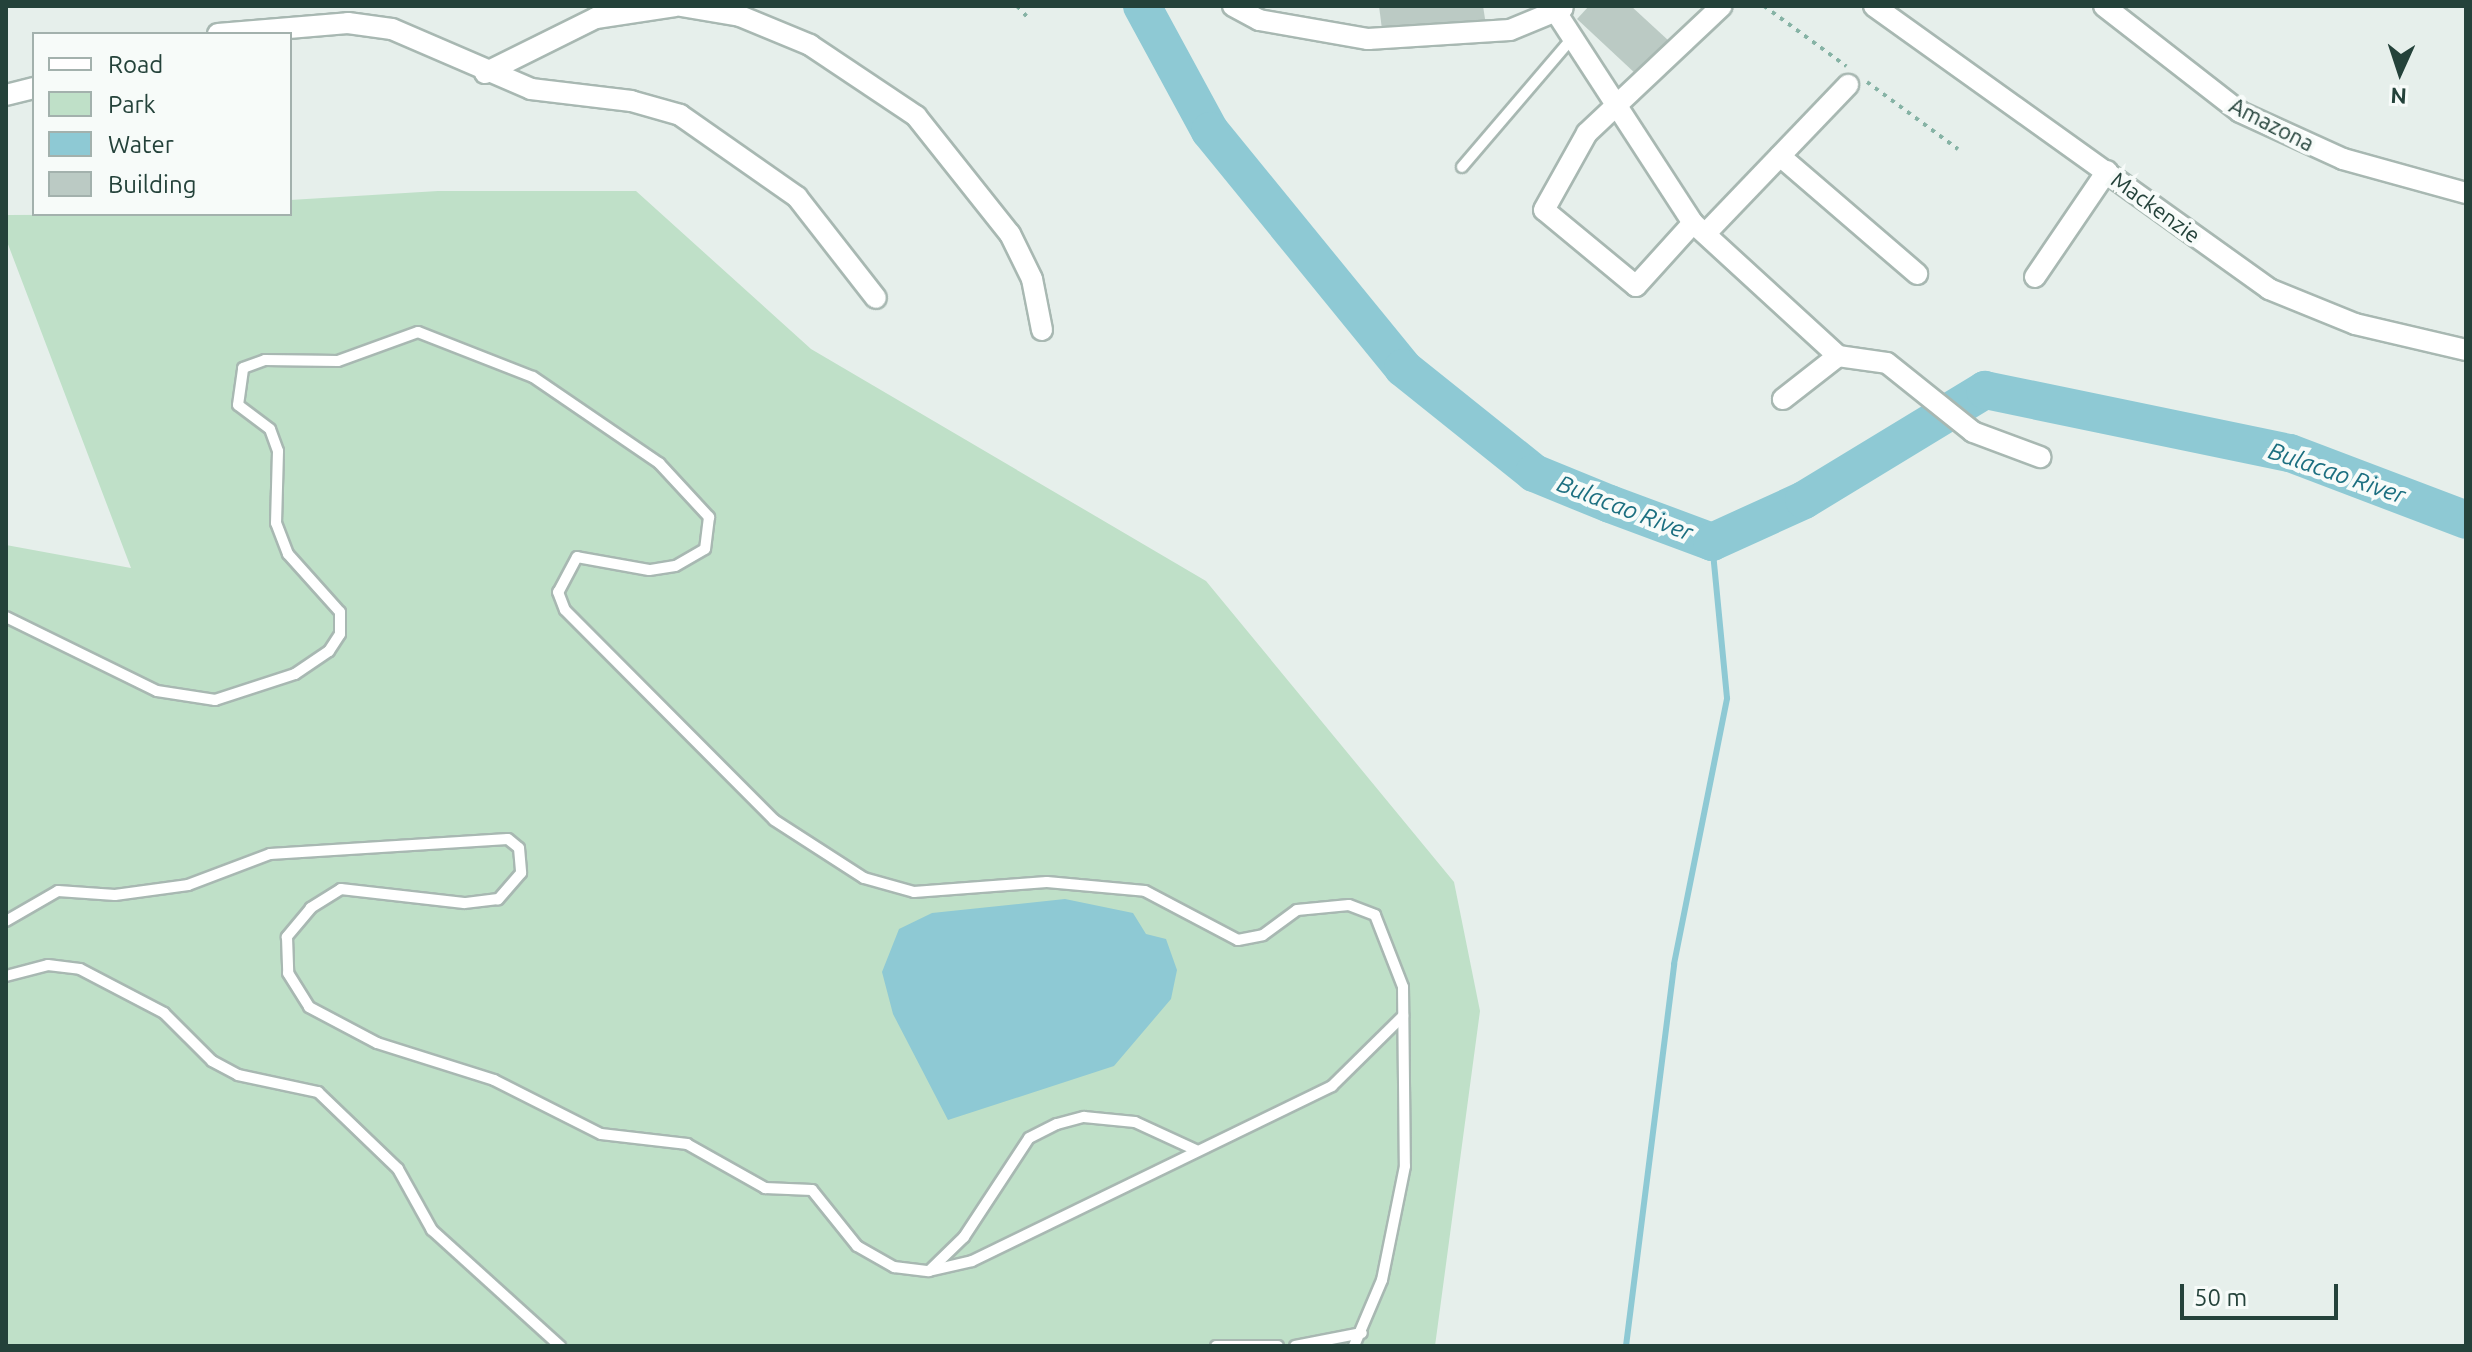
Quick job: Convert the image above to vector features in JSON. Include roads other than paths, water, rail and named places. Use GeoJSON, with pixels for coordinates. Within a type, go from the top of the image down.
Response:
{"type":"FeatureCollection","features":[{"type":"Feature","properties":{"kind":"street"},"geometry":{"type":"LineString","coordinates":[[485,73],[596,18],[675,6]]}},
{"type":"Feature","properties":{"kind":"street"},"geometry":{"type":"LineString","coordinates":[[681,6],[740,16],[810,45],[916,116],[1010,234],[1032,279],[1042,330]]}},
{"type":"Feature","properties":{"kind":"street"},"geometry":{"type":"LineString","coordinates":[[1233,6],[1259,20],[1368,39],[1510,30],[1557,9],[1572,37],[1700,228],[1838,356],[1887,363],[1917,394],[1958,422],[2040,457]]}},
{"type":"Feature","properties":{"kind":"street"},"geometry":{"type":"LineString","coordinates":[[1722,6],[1617,103],[1572,156],[1545,214],[1636,286],[1780,156],[1847,76]]}},
{"type":"Feature","properties":{"kind":"street","name":"Mackenzie"},"geometry":{"type":"LineString","coordinates":[[1874,6],[2269,289],[2355,324],[2466,350]]}},
{"type":"Feature","properties":{"kind":"street","name":"Amazona"},"geometry":{"type":"LineString","coordinates":[[2104,6],[2240,112],[2343,159],[2466,193]]}},
{"type":"Feature","properties":{"kind":"street"},"geometry":{"type":"LineString","coordinates":[[242,32],[348,23],[392,29],[485,73],[531,89],[631,101],[691,122],[797,197],[876,298]]}},
{"type":"Feature","properties":{"kind":"street"},"geometry":{"type":"LineString","coordinates":[[6,95],[32,88]]}},
{"type":"Feature","properties":{"kind":"street"},"geometry":{"type":"LineString","coordinates":[[1780,156],[1917,274]]}},
{"type":"Feature","properties":{"kind":"street"},"geometry":{"type":"LineString","coordinates":[[2035,277],[2107,171]]}},
{"type":"Feature","properties":{"kind":"street"},"geometry":{"type":"LineString","coordinates":[[1783,399],[1838,356]]}},
{"type":"Feature","properties":{"kind":"lane"},"geometry":{"type":"LineString","coordinates":[[1462,167],[1572,37]]}},
{"type":"Feature","properties":{"kind":"lane"},"geometry":{"type":"LineString","coordinates":[[6,617],[157,691],[215,700],[295,674],[329,651],[340,634],[340,612],[288,554],[276,523],[276,440],[238,405],[237,380],[252,361],[338,361],[418,332],[533,377],[659,463],[709,517],[710,535],[697,556],[649,570],[577,557],[558,592],[578,627],[774,820],[864,878],[914,892],[1103,885],[1145,891],[1238,940],[1263,935],[1297,910],[1349,905],[1375,915],[1390,937],[1403,1016],[1405,1166],[1382,1280],[1354,1346]]}},
{"type":"Feature","properties":{"kind":"lane"},"geometry":{"type":"LineString","coordinates":[[6,921],[58,891],[115,895],[188,885],[270,854],[508,839],[519,848],[521,873],[498,899],[464,903],[341,889],[311,908],[287,937],[288,973],[309,1007],[377,1043],[494,1080],[601,1134],[687,1144],[765,1188],[812,1190],[857,1246],[894,1267],[929,1271],[972,1261],[1332,1086],[1403,1016]]}},
{"type":"Feature","properties":{"kind":"lane"},"geometry":{"type":"LineString","coordinates":[[6,976],[48,965],[80,969],[164,1013],[212,1061],[238,1075],[318,1092],[398,1169],[432,1230],[560,1346]]}},
{"type":"Feature","properties":{"kind":"lane"},"geometry":{"type":"LineString","coordinates":[[929,1271],[964,1237],[1029,1138],[1057,1124],[1084,1117],[1135,1122],[1196,1150]]}},
{"type":"Feature","properties":{"kind":"lane"},"geometry":{"type":"LineString","coordinates":[[1295,1346],[1362,1333]]}},
{"type":"Feature","properties":{"kind":"lane"},"geometry":{"type":"LineString","coordinates":[[1216,1346],[1278,1346]]}},
{"type":"Feature","properties":{"kind":"water"},"geometry":{"type":"Polygon","coordinates":[[[1065,899],[1133,913],[1146,934],[1166,939],[1177,970],[1171,999],[1114,1066],[948,1120],[893,1014],[882,972],[899,929],[932,913],[1065,899]]]}},
{"type":"Feature","properties":{"kind":"waterway","name":"Bulacao River"},"geometry":{"type":"LineString","coordinates":[[1142,6],[1210,131],[1403,368],[1534,473],[1610,504],[1712,542],[1804,500],[1985,390],[2290,453],[2466,520]]}},
{"type":"Feature","properties":{"kind":"waterway"},"geometry":{"type":"LineString","coordinates":[[1626,1346],[1674,964],[1727,698],[1712,542]]}}]}
